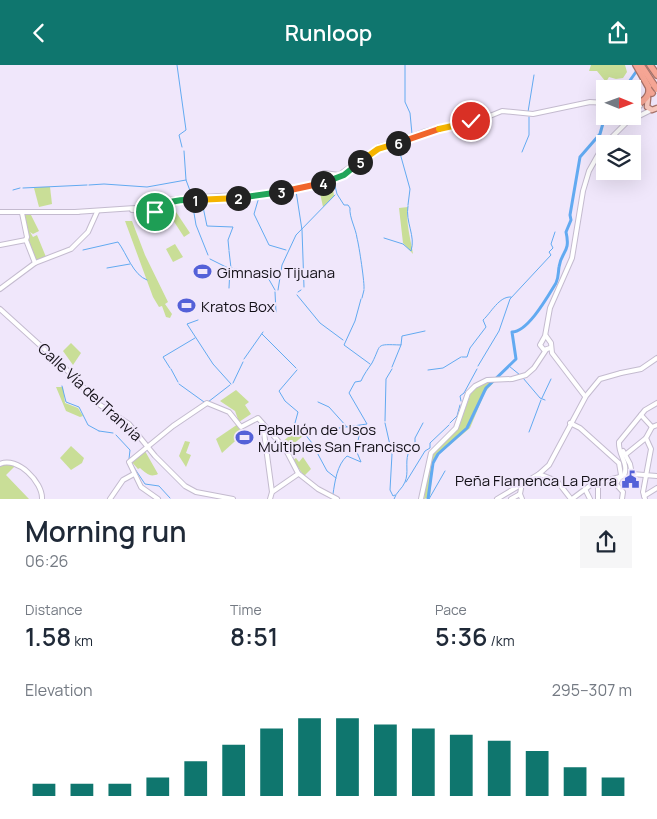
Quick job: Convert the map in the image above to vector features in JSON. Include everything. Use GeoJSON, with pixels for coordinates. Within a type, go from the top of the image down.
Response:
{"type":"FeatureCollection","features":[{"type":"Feature","properties":{"kind":"highway"},"geometry":{"type":"LineString","coordinates":[[636,65],[644,67],[657,75]]}},
{"type":"Feature","properties":{"kind":"highway"},"geometry":{"type":"LineString","coordinates":[[641,103],[654,88],[644,67]]}},
{"type":"Feature","properties":{"kind":"main road"},"geometry":{"type":"LineString","coordinates":[[654,88],[646,101],[647,107],[651,110],[657,108]]}},
{"type":"Feature","properties":{"kind":"street"},"geometry":{"type":"LineString","coordinates":[[641,104],[646,101]]}},
{"type":"Feature","properties":{"kind":"street"},"geometry":{"type":"LineString","coordinates":[[75,212],[106,210],[184,198],[257,194],[303,187],[321,180],[327,183],[330,178],[344,173],[378,147],[468,123],[500,112],[532,115],[596,103]]}},
{"type":"Feature","properties":{"kind":"street"},"geometry":{"type":"LineString","coordinates":[[641,115],[651,110]]}},
{"type":"Feature","properties":{"kind":"street"},"geometry":{"type":"LineString","coordinates":[[462,124],[464,119],[468,123]]}},
{"type":"Feature","properties":{"kind":"street"},"geometry":{"type":"LineString","coordinates":[[618,130],[619,125]]}},
{"type":"Feature","properties":{"kind":"street"},"geometry":{"type":"LineString","coordinates":[[421,499],[430,453],[456,428],[468,393],[479,384],[492,379],[512,379],[526,375],[534,368],[551,345],[546,340],[550,308],[572,258],[586,179],[599,151],[624,125]]}},
{"type":"Feature","properties":{"kind":"street"},"geometry":{"type":"LineString","coordinates":[[0,212],[96,212],[106,210],[151,213],[175,201],[256,196],[302,189],[321,180],[324,173],[330,178]]}},
{"type":"Feature","properties":{"kind":"street"},"geometry":{"type":"LineString","coordinates":[[154,203],[158,208]]}},
{"type":"Feature","properties":{"kind":"street"},"geometry":{"type":"LineString","coordinates":[[142,211],[144,205]]}},
{"type":"Feature","properties":{"kind":"street"},"geometry":{"type":"LineString","coordinates":[[93,220],[97,214],[106,210]]}},
{"type":"Feature","properties":{"kind":"street"},"geometry":{"type":"LineString","coordinates":[[88,212],[93,214],[93,220]]}},
{"type":"Feature","properties":{"kind":"street"},"geometry":{"type":"LineString","coordinates":[[0,289],[35,263],[71,249],[88,232],[96,212]]}},
{"type":"Feature","properties":{"kind":"street"},"geometry":{"type":"LineString","coordinates":[[22,213],[26,240],[35,263]]}},
{"type":"Feature","properties":{"kind":"street"},"geometry":{"type":"LineString","coordinates":[[0,245],[26,240]]}},
{"type":"Feature","properties":{"kind":"street","name":"Calle Vía del Tranvía"},"geometry":{"type":"LineString","coordinates":[[0,309],[64,367],[100,405],[129,424],[148,448],[187,487],[204,494],[233,499]]}},
{"type":"Feature","properties":{"kind":"street"},"geometry":{"type":"LineString","coordinates":[[546,340],[540,345],[548,350],[583,394]]}},
{"type":"Feature","properties":{"kind":"street"},"geometry":{"type":"LineString","coordinates":[[497,499],[539,474],[551,462],[571,424],[583,394],[608,375],[643,368],[656,356]]}},
{"type":"Feature","properties":{"kind":"street"},"geometry":{"type":"LineString","coordinates":[[583,394],[596,383]]}},
{"type":"Feature","properties":{"kind":"street"},"geometry":{"type":"LineString","coordinates":[[158,499],[141,487],[129,462],[173,426],[207,403],[229,413],[241,427],[258,418],[263,425],[272,492],[270,499]]}},
{"type":"Feature","properties":{"kind":"street"},"geometry":{"type":"LineString","coordinates":[[619,445],[645,410],[657,403]]}},
{"type":"Feature","properties":{"kind":"street"},"geometry":{"type":"LineString","coordinates":[[571,424],[573,415],[578,407]]}},
{"type":"Feature","properties":{"kind":"street"},"geometry":{"type":"LineString","coordinates":[[641,415],[652,427]]}},
{"type":"Feature","properties":{"kind":"street"},"geometry":{"type":"LineString","coordinates":[[571,424],[580,428],[613,456],[620,465],[621,475]]}},
{"type":"Feature","properties":{"kind":"street"},"geometry":{"type":"LineString","coordinates":[[263,425],[268,427],[286,450],[298,473],[318,489],[337,499]]}},
{"type":"Feature","properties":{"kind":"street"},"geometry":{"type":"LineString","coordinates":[[625,455],[646,438],[652,427],[657,425]]}},
{"type":"Feature","properties":{"kind":"street"},"geometry":{"type":"LineString","coordinates":[[644,498],[651,449],[646,438]]}},
{"type":"Feature","properties":{"kind":"street"},"geometry":{"type":"LineString","coordinates":[[619,445],[630,463],[632,474],[657,476]]}},
{"type":"Feature","properties":{"kind":"street"},"geometry":{"type":"LineString","coordinates":[[619,445],[625,461],[617,487],[623,494],[622,499]]}},
{"type":"Feature","properties":{"kind":"street"},"geometry":{"type":"LineString","coordinates":[[0,464],[7,460],[32,476],[42,493],[41,499]]}},
{"type":"Feature","properties":{"kind":"street"},"geometry":{"type":"LineString","coordinates":[[272,492],[298,473]]}},
{"type":"Feature","properties":{"kind":"street"},"geometry":{"type":"LineString","coordinates":[[110,499],[123,479],[134,474]]}},
{"type":"Feature","properties":{"kind":"street"},"geometry":{"type":"LineString","coordinates":[[539,474],[557,481],[572,499],[598,482],[621,475]]}},
{"type":"Feature","properties":{"kind":"street"},"geometry":{"type":"LineString","coordinates":[[598,482],[598,499]]}},
{"type":"Feature","properties":{"kind":"street"},"geometry":{"type":"LineString","coordinates":[[522,483],[520,494],[522,499]]}},
{"type":"Feature","properties":{"kind":"street"},"geometry":{"type":"LineString","coordinates":[[585,489],[590,499]]}},
{"type":"Feature","properties":{"kind":"street"},"geometry":{"type":"LineString","coordinates":[[644,498],[656,491]]}},
{"type":"Feature","properties":{"kind":"street"},"geometry":{"type":"LineString","coordinates":[[511,499],[520,494]]}},
{"type":"Feature","properties":{"kind":"green space"},"geometry":{"type":"Polygon","coordinates":[[[591,65],[625,65],[627,72],[623,78],[609,77],[607,80],[604,80],[597,71],[589,71],[591,65]]]}},
{"type":"Feature","properties":{"kind":"green space"},"geometry":{"type":"Polygon","coordinates":[[[330,186],[333,188],[334,196],[323,207],[319,188],[330,186]]]}},
{"type":"Feature","properties":{"kind":"green space"},"geometry":{"type":"Polygon","coordinates":[[[50,187],[52,204],[39,207],[34,188],[50,187]]]}},
{"type":"Feature","properties":{"kind":"green space"},"geometry":{"type":"Polygon","coordinates":[[[408,207],[408,226],[413,254],[403,243],[399,208],[408,207]]]}},
{"type":"Feature","properties":{"kind":"green space"},"geometry":{"type":"Polygon","coordinates":[[[176,212],[190,233],[184,237],[169,214],[176,212]]]}},
{"type":"Feature","properties":{"kind":"green space"},"geometry":{"type":"Polygon","coordinates":[[[23,215],[31,215],[39,231],[33,234],[30,232],[33,237],[37,235],[46,257],[36,260],[27,241],[29,237],[23,215]]]}},
{"type":"Feature","properties":{"kind":"green space"},"geometry":{"type":"Polygon","coordinates":[[[125,221],[132,221],[145,255],[168,302],[165,304],[172,314],[170,318],[166,317],[162,306],[159,307],[153,297],[125,221]]]}},
{"type":"Feature","properties":{"kind":"green space"},"geometry":{"type":"Polygon","coordinates":[[[175,244],[183,257],[173,262],[166,249],[175,244]]]}},
{"type":"Feature","properties":{"kind":"green space"},"geometry":{"type":"Polygon","coordinates":[[[71,343],[81,353],[73,365],[63,351],[71,343]]]}},
{"type":"Feature","properties":{"kind":"green space"},"geometry":{"type":"Polygon","coordinates":[[[496,380],[485,392],[470,428],[438,455],[433,465],[430,497],[424,499],[431,454],[458,428],[471,393],[477,386],[496,380]]]}},
{"type":"Feature","properties":{"kind":"green space"},"geometry":{"type":"Polygon","coordinates":[[[56,387],[63,387],[65,403],[78,408],[83,416],[80,417],[66,411],[56,387]]]}},
{"type":"Feature","properties":{"kind":"green space"},"geometry":{"type":"Polygon","coordinates":[[[236,390],[249,402],[245,405],[251,414],[239,422],[235,411],[220,401],[236,390]]]}},
{"type":"Feature","properties":{"kind":"green space"},"geometry":{"type":"Polygon","coordinates":[[[238,424],[244,433],[222,453],[216,439],[238,424]]]}},
{"type":"Feature","properties":{"kind":"green space"},"geometry":{"type":"Polygon","coordinates":[[[298,429],[303,436],[287,449],[282,442],[298,429]]]}},
{"type":"Feature","properties":{"kind":"green space"},"geometry":{"type":"Polygon","coordinates":[[[185,441],[190,442],[186,453],[191,455],[186,467],[179,456],[185,441]]]}},
{"type":"Feature","properties":{"kind":"green space"},"geometry":{"type":"Polygon","coordinates":[[[71,446],[84,458],[82,463],[71,470],[60,458],[71,446]]]}},
{"type":"Feature","properties":{"kind":"green space"},"geometry":{"type":"Polygon","coordinates":[[[145,451],[158,474],[148,474],[140,468],[138,469],[131,461],[145,451]]]}},
{"type":"Feature","properties":{"kind":"green space"},"geometry":{"type":"Polygon","coordinates":[[[303,457],[311,469],[304,476],[293,460],[296,458],[299,462],[303,457]]]}},
{"type":"Feature","properties":{"kind":"green space"},"geometry":{"type":"Polygon","coordinates":[[[9,463],[15,466],[6,475],[29,499],[0,499],[0,465],[9,463]]]}},
{"type":"Feature","properties":{"kind":"waterway"},"geometry":{"type":"LineString","coordinates":[[177,65],[186,130],[179,135],[182,147]]}},
{"type":"Feature","properties":{"kind":"waterway"},"geometry":{"type":"LineString","coordinates":[[405,65],[405,102],[410,113],[412,134]]}},
{"type":"Feature","properties":{"kind":"waterway"},"geometry":{"type":"LineString","coordinates":[[630,80],[638,69]]}},
{"type":"Feature","properties":{"kind":"waterway"},"geometry":{"type":"LineString","coordinates":[[528,112],[534,75]]}},
{"type":"Feature","properties":{"kind":"waterway"},"geometry":{"type":"LineString","coordinates":[[522,152],[529,135],[529,117]]}},
{"type":"Feature","properties":{"kind":"waterway"},"geometry":{"type":"LineString","coordinates":[[428,499],[433,463],[438,454],[467,428],[486,388],[516,359],[512,332],[518,330],[531,320],[556,283],[560,262],[567,248],[566,232],[571,220],[570,215],[580,157],[600,134],[602,125]]}},
{"type":"Feature","properties":{"kind":"waterway"},"geometry":{"type":"LineString","coordinates":[[398,146],[410,189],[408,205]]}},
{"type":"Feature","properties":{"kind":"waterway"},"geometry":{"type":"LineString","coordinates":[[184,151],[186,180],[192,196]]}},
{"type":"Feature","properties":{"kind":"waterway"},"geometry":{"type":"LineString","coordinates":[[89,185],[104,184],[147,187],[186,180]]}},
{"type":"Feature","properties":{"kind":"waterway"},"geometry":{"type":"LineString","coordinates":[[334,182],[337,194],[344,205],[348,205],[350,208],[359,248],[364,289]]}},
{"type":"Feature","properties":{"kind":"waterway"},"geometry":{"type":"LineString","coordinates":[[23,188],[87,185]]}},
{"type":"Feature","properties":{"kind":"waterway"},"geometry":{"type":"LineString","coordinates":[[13,190],[20,188]]}},
{"type":"Feature","properties":{"kind":"waterway"},"geometry":{"type":"LineString","coordinates":[[296,191],[302,230],[304,287]]}},
{"type":"Feature","properties":{"kind":"waterway"},"geometry":{"type":"LineString","coordinates":[[278,290],[282,265],[296,235],[335,195]]}},
{"type":"Feature","properties":{"kind":"waterway"},"geometry":{"type":"LineString","coordinates":[[259,197],[254,214],[269,245],[286,250]]}},
{"type":"Feature","properties":{"kind":"waterway"},"geometry":{"type":"LineString","coordinates":[[192,201],[196,225],[208,255]]}},
{"type":"Feature","properties":{"kind":"waterway"},"geometry":{"type":"LineString","coordinates":[[202,202],[207,226],[233,227],[228,240],[229,250]]}},
{"type":"Feature","properties":{"kind":"waterway"},"geometry":{"type":"LineString","coordinates":[[384,238],[403,244],[411,251],[412,240],[407,212],[408,206]]}},
{"type":"Feature","properties":{"kind":"waterway"},"geometry":{"type":"LineString","coordinates":[[478,366],[499,331],[510,299],[551,255],[549,252],[553,248],[551,244],[555,232]]}},
{"type":"Feature","properties":{"kind":"waterway"},"geometry":{"type":"LineString","coordinates":[[83,250],[118,242],[134,269],[147,280]]}},
{"type":"Feature","properties":{"kind":"waterway"},"geometry":{"type":"LineString","coordinates":[[229,251],[231,268],[267,276],[275,290]]}},
{"type":"Feature","properties":{"kind":"waterway"},"geometry":{"type":"LineString","coordinates":[[210,259],[230,269],[229,288]]}},
{"type":"Feature","properties":{"kind":"waterway"},"geometry":{"type":"LineString","coordinates":[[107,268],[130,264]]}},
{"type":"Feature","properties":{"kind":"waterway"},"geometry":{"type":"LineString","coordinates":[[362,298],[364,290]]}},
{"type":"Feature","properties":{"kind":"waterway"},"geometry":{"type":"LineString","coordinates":[[275,292],[276,312]]}},
{"type":"Feature","properties":{"kind":"waterway"},"geometry":{"type":"LineString","coordinates":[[297,295],[320,323],[343,340]]}},
{"type":"Feature","properties":{"kind":"waterway"},"geometry":{"type":"LineString","coordinates":[[462,357],[467,357],[470,348],[486,327],[483,320],[499,302],[507,297],[511,297]]}},
{"type":"Feature","properties":{"kind":"waterway"},"geometry":{"type":"LineString","coordinates":[[361,299],[355,321],[344,345],[370,364]]}},
{"type":"Feature","properties":{"kind":"waterway"},"geometry":{"type":"LineString","coordinates":[[198,320],[187,324],[213,364],[231,384]]}},
{"type":"Feature","properties":{"kind":"waterway"},"geometry":{"type":"LineString","coordinates":[[339,428],[367,424],[349,393],[355,382],[361,381],[378,349],[383,345],[401,345],[402,336],[425,331]]}},
{"type":"Feature","properties":{"kind":"waterway"},"geometry":{"type":"LineString","coordinates":[[244,359],[263,332]]}},
{"type":"Feature","properties":{"kind":"waterway"},"geometry":{"type":"LineString","coordinates":[[262,334],[296,368]]}},
{"type":"Feature","properties":{"kind":"waterway"},"geometry":{"type":"LineString","coordinates":[[170,368],[163,357],[195,338]]}},
{"type":"Feature","properties":{"kind":"waterway"},"geometry":{"type":"LineString","coordinates":[[392,367],[401,345]]}},
{"type":"Feature","properties":{"kind":"waterway"},"geometry":{"type":"LineString","coordinates":[[428,370],[443,368],[461,357]]}},
{"type":"Feature","properties":{"kind":"waterway"},"geometry":{"type":"LineString","coordinates":[[233,383],[243,362]]}},
{"type":"Feature","properties":{"kind":"waterway"},"geometry":{"type":"LineString","coordinates":[[509,366],[520,375]]}},
{"type":"Feature","properties":{"kind":"waterway"},"geometry":{"type":"LineString","coordinates":[[171,369],[178,382]]}},
{"type":"Feature","properties":{"kind":"waterway"},"geometry":{"type":"LineString","coordinates":[[385,421],[386,379],[392,369]]}},
{"type":"Feature","properties":{"kind":"waterway"},"geometry":{"type":"LineString","coordinates":[[461,401],[460,396],[464,393],[477,369]]}},
{"type":"Feature","properties":{"kind":"waterway"},"geometry":{"type":"LineString","coordinates":[[297,370],[279,391],[285,401],[298,412],[295,423],[298,427]]}},
{"type":"Feature","properties":{"kind":"waterway"},"geometry":{"type":"LineString","coordinates":[[523,378],[540,398],[545,400]]}},
{"type":"Feature","properties":{"kind":"waterway"},"geometry":{"type":"LineString","coordinates":[[542,398],[551,379]]}},
{"type":"Feature","properties":{"kind":"waterway"},"geometry":{"type":"LineString","coordinates":[[179,384],[204,402]]}},
{"type":"Feature","properties":{"kind":"waterway"},"geometry":{"type":"LineString","coordinates":[[208,402],[230,385]]}},
{"type":"Feature","properties":{"kind":"waterway"},"geometry":{"type":"LineString","coordinates":[[62,386],[66,402],[79,407],[88,425],[99,431]]}},
{"type":"Feature","properties":{"kind":"waterway"},"geometry":{"type":"LineString","coordinates":[[529,432],[541,400]]}},
{"type":"Feature","properties":{"kind":"waterway"},"geometry":{"type":"LineString","coordinates":[[318,402],[329,407],[347,427]]}},
{"type":"Feature","properties":{"kind":"waterway"},"geometry":{"type":"LineString","coordinates":[[450,423],[457,416],[460,405]]}},
{"type":"Feature","properties":{"kind":"waterway"},"geometry":{"type":"LineString","coordinates":[[385,423],[392,454],[390,490],[393,496],[395,495]]}},
{"type":"Feature","properties":{"kind":"waterway"},"geometry":{"type":"LineString","coordinates":[[408,453],[410,447],[415,444],[415,438],[423,423]]}},
{"type":"Feature","properties":{"kind":"waterway"},"geometry":{"type":"LineString","coordinates":[[406,482],[425,451],[430,448],[430,443],[449,425]]}},
{"type":"Feature","properties":{"kind":"waterway"},"geometry":{"type":"LineString","coordinates":[[333,494],[337,474],[347,456],[361,462],[356,450],[361,427]]}},
{"type":"Feature","properties":{"kind":"waterway"},"geometry":{"type":"LineString","coordinates":[[300,428],[312,443]]}},
{"type":"Feature","properties":{"kind":"waterway"},"geometry":{"type":"LineString","coordinates":[[99,431],[113,433]]}},
{"type":"Feature","properties":{"kind":"waterway"},"geometry":{"type":"LineString","coordinates":[[116,435],[130,450],[129,459]]}},
{"type":"Feature","properties":{"kind":"waterway"},"geometry":{"type":"LineString","coordinates":[[313,445],[327,471],[336,478]]}},
{"type":"Feature","properties":{"kind":"waterway"},"geometry":{"type":"LineString","coordinates":[[394,499],[406,478],[408,454]]}},
{"type":"Feature","properties":{"kind":"waterway"},"geometry":{"type":"LineString","coordinates":[[131,463],[145,484],[159,486],[170,498]]}},
{"type":"Feature","properties":{"kind":"waterway"},"geometry":{"type":"LineString","coordinates":[[429,499],[445,471]]}},
{"type":"Feature","properties":{"kind":"place","name":"Gimnasio Tijuana"},"geometry":{"type":"Point","coordinates":[203,272]}},
{"type":"Feature","properties":{"kind":"place","name":"Kratos Box"},"geometry":{"type":"Point","coordinates":[187,306]}},
{"type":"Feature","properties":{"kind":"place","name":"Pabellón de Usos Múltiples San Francisco"},"geometry":{"type":"Point","coordinates":[244,438]}},
{"type":"Feature","properties":{"kind":"place","name":"Peña Flamenca La Parra"},"geometry":{"type":"Point","coordinates":[631,480]}},
{"type":"Feature","properties":{"kind":"route"},"geometry":{"type":"LineString","coordinates":[[155,212],[160,206],[178,200],[256,196],[302,189],[322,182],[327,183],[344,175],[381,147],[404,142],[424,133],[457,125],[466,127],[469,124],[468,121],[471,121]]}}]}
